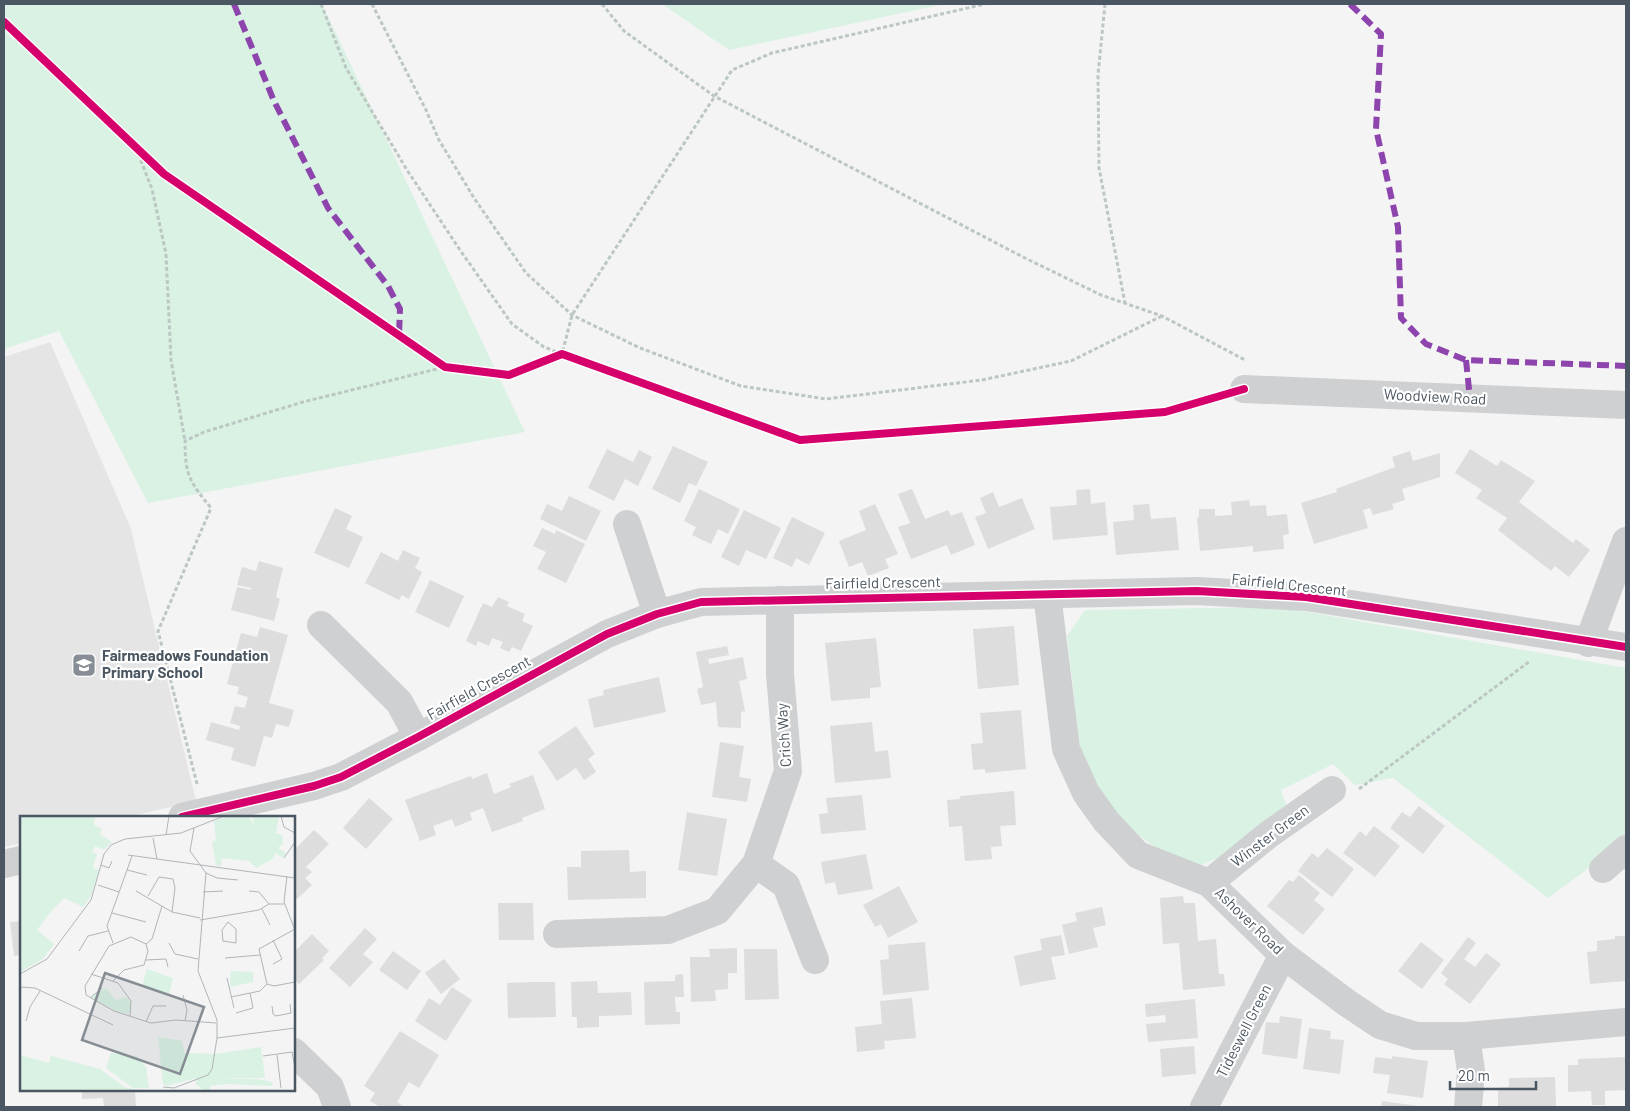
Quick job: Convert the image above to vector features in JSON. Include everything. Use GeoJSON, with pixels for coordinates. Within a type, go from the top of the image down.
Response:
{"type":"FeatureCollection","features":[{"type":"Feature","properties":{"kind":"street","name":"Woodview Road"},"geometry":{"type":"LineString","coordinates":[[1244,389],[1626,406]]}},
{"type":"Feature","properties":{"kind":"street"},"geometry":{"type":"LineString","coordinates":[[627,524],[657,614]]}},
{"type":"Feature","properties":{"kind":"street"},"geometry":{"type":"LineString","coordinates":[[1588,643],[1626,542]]}},
{"type":"Feature","properties":{"kind":"street","name":"Fairfield Crescent"},"geometry":{"type":"LineString","coordinates":[[197,815],[314,786],[341,777],[608,634],[657,614],[701,602],[1197,590],[1306,597],[1588,643],[1626,647]]}},
{"type":"Feature","properties":{"kind":"street","name":"Ashover Road"},"geometry":{"type":"LineString","coordinates":[[1047,594],[1066,749],[1086,793],[1106,821],[1138,855],[1208,883],[1283,954],[1347,1003],[1380,1025],[1416,1036],[1466,1036],[1626,1022]]}},
{"type":"Feature","properties":{"kind":"street","name":"Crich Way"},"geometry":{"type":"LineString","coordinates":[[557,934],[668,930],[717,910],[756,864],[788,771],[780,674],[780,600]]}},
{"type":"Feature","properties":{"kind":"street","name":"Fairfield Crescent"},"geometry":{"type":"LineString","coordinates":[[321,625],[399,702],[418,737]]}},
{"type":"Feature","properties":{"kind":"street","name":"Winster Green"},"geometry":{"type":"LineString","coordinates":[[1208,883],[1268,835],[1332,790]]}},
{"type":"Feature","properties":{"kind":"street"},"geometry":{"type":"LineString","coordinates":[[1603,869],[1626,849]]}},
{"type":"Feature","properties":{"kind":"street"},"geometry":{"type":"LineString","coordinates":[[4,864],[20,860]]}},
{"type":"Feature","properties":{"kind":"street"},"geometry":{"type":"LineString","coordinates":[[756,864],[786,886],[815,960]]}},
{"type":"Feature","properties":{"kind":"street","name":"Tideswell Green"},"geometry":{"type":"LineString","coordinates":[[1204,1107],[1283,954]]}},
{"type":"Feature","properties":{"kind":"street"},"geometry":{"type":"LineString","coordinates":[[1466,1036],[1471,1072],[1468,1107]]}},
{"type":"Feature","properties":{"kind":"street"},"geometry":{"type":"LineString","coordinates":[[295,1053],[330,1087],[337,1107]]}},
{"type":"Feature","properties":{"kind":"path"},"geometry":{"type":"LineString","coordinates":[[321,4],[346,68],[407,170],[512,324],[544,347],[571,357]]}},
{"type":"Feature","properties":{"kind":"path"},"geometry":{"type":"LineString","coordinates":[[372,4],[426,110],[439,140],[474,198],[526,273],[572,315],[640,348],[741,386],[826,399],[982,380],[1071,361],[1162,316]]}},
{"type":"Feature","properties":{"kind":"path"},"geometry":{"type":"LineString","coordinates":[[602,4],[624,31],[714,96],[1023,257],[1101,295],[1162,316],[1250,363],[1244,389]]}},
{"type":"Feature","properties":{"kind":"path"},"geometry":{"type":"LineString","coordinates":[[562,354],[572,315],[732,70],[772,53],[985,4]]}},
{"type":"Feature","properties":{"kind":"path"},"geometry":{"type":"LineString","coordinates":[[1104,4],[1098,75],[1099,168],[1125,303]]}},
{"type":"Feature","properties":{"kind":"path"},"geometry":{"type":"LineString","coordinates":[[130,141],[150,161]]}},
{"type":"Feature","properties":{"kind":"path"},"geometry":{"type":"LineString","coordinates":[[136,148],[152,189],[166,254],[171,360],[185,441],[185,464],[191,483],[211,508],[158,631],[197,815]]}},
{"type":"Feature","properties":{"kind":"path"},"geometry":{"type":"LineString","coordinates":[[553,357],[562,354]]}},
{"type":"Feature","properties":{"kind":"path"},"geometry":{"type":"LineString","coordinates":[[437,361],[445,367]]}},
{"type":"Feature","properties":{"kind":"path"},"geometry":{"type":"LineString","coordinates":[[185,441],[204,432],[303,402],[445,367],[454,368]]}},
{"type":"Feature","properties":{"kind":"path"},"geometry":{"type":"LineString","coordinates":[[1332,790],[1344,800],[1561,638]]}},
{"type":"Feature","properties":{"kind":"shaded area","name":"Fairmeadows Foundation Primary School"},"geometry":{"type":"Polygon","coordinates":[[[50,342],[131,529],[196,801],[132,816],[20,816],[20,843],[4,847],[4,357],[50,342]]]}},
{"type":"Feature","properties":{"kind":"green space"},"geometry":{"type":"Polygon","coordinates":[[[4,4],[322,4],[525,432],[148,503],[59,331],[4,349],[4,4]]]}},
{"type":"Feature","properties":{"kind":"green space"},"geometry":{"type":"Polygon","coordinates":[[[662,4],[944,4],[729,50],[662,4]]]}},
{"type":"Feature","properties":{"kind":"green space"},"geometry":{"type":"Polygon","coordinates":[[[1279,607],[1626,668],[1626,837],[1608,854],[1548,898],[1393,778],[1355,785],[1333,764],[1281,790],[1288,811],[1218,858],[1197,867],[1160,851],[1127,826],[1099,797],[1080,748],[1067,636],[1085,610],[1279,607]]]}},
{"type":"Feature","properties":{"kind":"building"},"geometry":{"type":"Polygon","coordinates":[[[673,446],[708,462],[696,486],[689,483],[680,503],[652,489],[673,446]]]}},
{"type":"Feature","properties":{"kind":"building"},"geometry":{"type":"Polygon","coordinates":[[[607,449],[633,462],[639,450],[652,457],[638,486],[625,479],[614,501],[588,488],[607,449]]]}},
{"type":"Feature","properties":{"kind":"building"},"geometry":{"type":"Polygon","coordinates":[[[1470,449],[1497,466],[1501,460],[1535,481],[1519,502],[1573,543],[1576,539],[1590,550],[1569,577],[1555,566],[1551,571],[1498,530],[1507,518],[1476,498],[1482,490],[1455,473],[1470,449]]]}},
{"type":"Feature","properties":{"kind":"building"},"geometry":{"type":"Polygon","coordinates":[[[1410,451],[1413,461],[1440,453],[1440,477],[1402,489],[1405,500],[1392,504],[1394,509],[1373,515],[1370,508],[1363,510],[1368,528],[1314,544],[1301,503],[1337,492],[1336,489],[1395,467],[1392,457],[1410,451]]]}},
{"type":"Feature","properties":{"kind":"building"},"geometry":{"type":"Polygon","coordinates":[[[699,489],[740,509],[728,534],[718,529],[711,544],[692,535],[696,527],[684,521],[699,489]]]}},
{"type":"Feature","properties":{"kind":"building"},"geometry":{"type":"Polygon","coordinates":[[[912,489],[925,519],[948,510],[951,516],[962,512],[975,545],[951,555],[947,545],[911,559],[898,527],[910,523],[898,494],[912,489]]]}},
{"type":"Feature","properties":{"kind":"building"},"geometry":{"type":"Polygon","coordinates":[[[1090,489],[1091,504],[1105,502],[1108,535],[1053,540],[1050,507],[1077,505],[1076,490],[1090,489]]]}},
{"type":"Feature","properties":{"kind":"building"},"geometry":{"type":"Polygon","coordinates":[[[993,492],[999,507],[1022,498],[1035,529],[988,549],[975,517],[986,513],[980,498],[993,492]]]}},
{"type":"Feature","properties":{"kind":"building"},"geometry":{"type":"Polygon","coordinates":[[[569,496],[601,511],[586,541],[540,519],[547,504],[562,511],[569,496]]]}},
{"type":"Feature","properties":{"kind":"building"},"geometry":{"type":"Polygon","coordinates":[[[1249,500],[1250,506],[1266,505],[1267,516],[1287,514],[1289,534],[1283,535],[1284,549],[1253,552],[1253,546],[1200,551],[1197,518],[1199,517],[1199,509],[1215,509],[1215,516],[1232,515],[1231,502],[1249,500]]]}},
{"type":"Feature","properties":{"kind":"building"},"geometry":{"type":"Polygon","coordinates":[[[875,504],[898,554],[885,559],[889,568],[868,576],[862,562],[849,567],[839,541],[866,530],[859,511],[875,504]]]}},
{"type":"Feature","properties":{"kind":"building"},"geometry":{"type":"Polygon","coordinates":[[[1149,504],[1151,519],[1176,517],[1179,550],[1116,555],[1113,522],[1134,520],[1133,505],[1149,504]]]}},
{"type":"Feature","properties":{"kind":"building"},"geometry":{"type":"Polygon","coordinates":[[[335,508],[352,516],[346,529],[363,537],[349,568],[314,553],[335,508]]]}},
{"type":"Feature","properties":{"kind":"building"},"geometry":{"type":"Polygon","coordinates":[[[744,510],[781,528],[766,559],[746,550],[739,566],[721,557],[744,510]]]}},
{"type":"Feature","properties":{"kind":"building"},"geometry":{"type":"Polygon","coordinates":[[[792,517],[825,533],[809,565],[796,558],[792,567],[773,558],[792,517]]]}},
{"type":"Feature","properties":{"kind":"building"},"geometry":{"type":"Polygon","coordinates":[[[542,528],[555,534],[556,530],[585,544],[566,583],[537,569],[546,552],[533,546],[542,528]]]}},
{"type":"Feature","properties":{"kind":"building"},"geometry":{"type":"Polygon","coordinates":[[[403,550],[420,558],[415,568],[422,572],[409,599],[402,595],[399,600],[365,583],[381,552],[398,561],[403,550]]]}},
{"type":"Feature","properties":{"kind":"building"},"geometry":{"type":"Polygon","coordinates":[[[259,561],[283,568],[276,597],[280,599],[274,621],[231,610],[237,587],[251,590],[251,588],[237,585],[242,567],[256,571],[259,561]]]}},
{"type":"Feature","properties":{"kind":"building"},"geometry":{"type":"Polygon","coordinates":[[[430,580],[464,596],[449,628],[415,612],[430,580]]]}},
{"type":"Feature","properties":{"kind":"building"},"geometry":{"type":"Polygon","coordinates":[[[498,597],[509,602],[507,606],[525,614],[522,621],[533,626],[521,651],[512,647],[509,652],[500,648],[503,642],[492,638],[489,646],[478,641],[476,646],[466,641],[483,603],[492,607],[498,597]]]}},
{"type":"Feature","properties":{"kind":"building"},"geometry":{"type":"Polygon","coordinates":[[[1014,626],[1019,685],[978,689],[973,629],[1014,626]]]}},
{"type":"Feature","properties":{"kind":"building"},"geometry":{"type":"Polygon","coordinates":[[[260,627],[288,635],[269,703],[294,710],[289,727],[276,724],[272,738],[264,736],[255,767],[231,760],[234,748],[206,740],[211,722],[239,730],[240,726],[230,723],[235,706],[245,708],[248,697],[237,694],[239,687],[227,684],[241,633],[257,637],[260,627]]]}},
{"type":"Feature","properties":{"kind":"building"},"geometry":{"type":"Polygon","coordinates":[[[876,638],[881,687],[870,688],[870,698],[831,701],[825,643],[876,638]]]}},
{"type":"Feature","properties":{"kind":"building"},"geometry":{"type":"Polygon","coordinates":[[[727,646],[729,655],[708,659],[709,664],[743,657],[747,679],[739,681],[745,711],[741,712],[741,728],[718,727],[716,702],[701,705],[697,689],[703,687],[696,652],[727,646]]]}},
{"type":"Feature","properties":{"kind":"building"},"geometry":{"type":"Polygon","coordinates":[[[659,677],[666,712],[594,728],[588,699],[604,695],[603,690],[659,677]]]}},
{"type":"Feature","properties":{"kind":"building"},"geometry":{"type":"Polygon","coordinates":[[[1021,710],[1026,769],[985,773],[985,769],[973,770],[971,744],[983,743],[980,713],[1021,710]]]}},
{"type":"Feature","properties":{"kind":"building"},"geometry":{"type":"Polygon","coordinates":[[[872,722],[875,752],[888,750],[891,778],[835,783],[830,726],[872,722]]]}},
{"type":"Feature","properties":{"kind":"building"},"geometry":{"type":"Polygon","coordinates":[[[576,726],[595,754],[588,759],[596,772],[584,780],[576,768],[557,781],[538,752],[576,726]]]}},
{"type":"Feature","properties":{"kind":"building"},"geometry":{"type":"Polygon","coordinates":[[[720,742],[744,746],[739,777],[751,779],[747,802],[712,797],[720,742]]]}},
{"type":"Feature","properties":{"kind":"building"},"geometry":{"type":"Polygon","coordinates":[[[487,773],[494,794],[511,787],[509,784],[533,775],[545,809],[522,818],[523,821],[492,832],[483,808],[470,813],[472,820],[455,827],[452,819],[433,826],[436,835],[420,841],[405,800],[471,776],[472,779],[487,773]]]}},
{"type":"Feature","properties":{"kind":"building"},"geometry":{"type":"Polygon","coordinates":[[[1014,791],[1016,825],[1000,826],[1002,846],[991,847],[992,859],[965,861],[962,826],[949,827],[947,800],[960,799],[960,796],[1014,791]]]}},
{"type":"Feature","properties":{"kind":"building"},"geometry":{"type":"Polygon","coordinates":[[[862,795],[866,830],[821,834],[819,814],[828,813],[826,798],[862,795]]]}},
{"type":"Feature","properties":{"kind":"building"},"geometry":{"type":"Polygon","coordinates":[[[369,798],[393,819],[366,849],[343,828],[369,798]]]}},
{"type":"Feature","properties":{"kind":"building"},"geometry":{"type":"Polygon","coordinates":[[[1419,806],[1445,826],[1423,854],[1390,828],[1402,812],[1410,817],[1419,806]]]}},
{"type":"Feature","properties":{"kind":"building"},"geometry":{"type":"Polygon","coordinates":[[[687,812],[727,819],[717,876],[678,870],[687,812]]]}},
{"type":"Feature","properties":{"kind":"building"},"geometry":{"type":"Polygon","coordinates":[[[1374,826],[1400,846],[1375,877],[1343,853],[1360,831],[1366,836],[1374,826]]]}},
{"type":"Feature","properties":{"kind":"building"},"geometry":{"type":"Polygon","coordinates":[[[314,830],[329,844],[306,867],[312,872],[305,878],[312,885],[297,899],[295,898],[295,849],[314,830]]]}},
{"type":"Feature","properties":{"kind":"building"},"geometry":{"type":"Polygon","coordinates":[[[1327,848],[1354,869],[1332,897],[1298,871],[1312,853],[1318,858],[1327,848]]]}},
{"type":"Feature","properties":{"kind":"building"},"geometry":{"type":"Polygon","coordinates":[[[629,850],[630,872],[646,871],[646,898],[568,900],[567,867],[581,867],[581,851],[629,850]]]}},
{"type":"Feature","properties":{"kind":"building"},"geometry":{"type":"Polygon","coordinates":[[[866,854],[873,889],[838,895],[835,882],[825,884],[821,862],[866,854]]]}},
{"type":"Feature","properties":{"kind":"building"},"geometry":{"type":"Polygon","coordinates":[[[1299,875],[1320,893],[1314,900],[1325,909],[1303,935],[1267,906],[1289,880],[1293,882],[1299,875]]]}},
{"type":"Feature","properties":{"kind":"building"},"geometry":{"type":"Polygon","coordinates":[[[899,886],[918,922],[888,938],[881,924],[875,927],[863,905],[899,886]]]}},
{"type":"Feature","properties":{"kind":"building"},"geometry":{"type":"Polygon","coordinates":[[[1183,896],[1184,903],[1195,903],[1198,941],[1216,939],[1219,974],[1224,974],[1225,986],[1183,990],[1179,943],[1163,944],[1160,898],[1183,896]]]}},
{"type":"Feature","properties":{"kind":"building"},"geometry":{"type":"Polygon","coordinates":[[[498,903],[533,903],[534,940],[499,940],[498,903]]]}},
{"type":"Feature","properties":{"kind":"building"},"geometry":{"type":"Polygon","coordinates":[[[1102,907],[1106,925],[1093,928],[1098,947],[1069,954],[1062,925],[1077,921],[1075,913],[1102,907]]]}},
{"type":"Feature","properties":{"kind":"building"},"geometry":{"type":"Polygon","coordinates":[[[20,921],[20,955],[14,956],[10,922],[20,921]]]}},
{"type":"Feature","properties":{"kind":"building"},"geometry":{"type":"Polygon","coordinates":[[[365,928],[377,939],[363,954],[373,962],[350,987],[329,968],[365,928]]]}},
{"type":"Feature","properties":{"kind":"building"},"geometry":{"type":"Polygon","coordinates":[[[312,934],[329,951],[322,958],[324,960],[299,984],[295,980],[295,951],[312,934]]]}},
{"type":"Feature","properties":{"kind":"building"},"geometry":{"type":"Polygon","coordinates":[[[1061,935],[1065,955],[1051,957],[1056,979],[1020,986],[1014,956],[1042,950],[1040,939],[1061,935]]]}},
{"type":"Feature","properties":{"kind":"building"},"geometry":{"type":"Polygon","coordinates":[[[1615,936],[1626,936],[1626,981],[1590,984],[1587,952],[1597,951],[1597,941],[1615,939],[1615,936]]]}},
{"type":"Feature","properties":{"kind":"building"},"geometry":{"type":"Polygon","coordinates":[[[1468,937],[1476,943],[1464,959],[1475,967],[1486,953],[1501,964],[1470,1004],[1444,984],[1448,979],[1441,973],[1468,937]]]}},
{"type":"Feature","properties":{"kind":"building"},"geometry":{"type":"Polygon","coordinates":[[[925,942],[929,990],[883,995],[880,960],[889,959],[888,945],[925,942]]]}},
{"type":"Feature","properties":{"kind":"building"},"geometry":{"type":"Polygon","coordinates":[[[1421,942],[1444,960],[1422,989],[1398,971],[1421,942]]]}},
{"type":"Feature","properties":{"kind":"building"},"geometry":{"type":"Polygon","coordinates":[[[737,948],[737,973],[728,973],[728,989],[715,990],[716,1001],[691,1002],[690,957],[710,957],[709,949],[737,948]]]}},
{"type":"Feature","properties":{"kind":"building"},"geometry":{"type":"Polygon","coordinates":[[[744,949],[777,949],[779,999],[745,1000],[744,949]]]}},
{"type":"Feature","properties":{"kind":"building"},"geometry":{"type":"Polygon","coordinates":[[[393,951],[421,971],[407,990],[379,970],[393,951]]]}},
{"type":"Feature","properties":{"kind":"building"},"geometry":{"type":"Polygon","coordinates":[[[444,959],[460,979],[441,994],[425,973],[444,959]]]}},
{"type":"Feature","properties":{"kind":"building"},"geometry":{"type":"Polygon","coordinates":[[[683,974],[684,997],[675,997],[676,1012],[680,1012],[680,1024],[645,1025],[644,982],[675,981],[675,975],[683,974]]]}},
{"type":"Feature","properties":{"kind":"building"},"geometry":{"type":"Polygon","coordinates":[[[597,981],[598,993],[631,992],[632,1015],[599,1016],[599,1027],[577,1028],[577,1017],[572,1017],[571,982],[597,981]]]}},
{"type":"Feature","properties":{"kind":"building"},"geometry":{"type":"Polygon","coordinates":[[[555,982],[556,1017],[508,1018],[507,983],[555,982]]]}},
{"type":"Feature","properties":{"kind":"building"},"geometry":{"type":"Polygon","coordinates":[[[452,987],[472,1000],[446,1041],[415,1021],[429,998],[440,1005],[452,987]]]}},
{"type":"Feature","properties":{"kind":"building"},"geometry":{"type":"Polygon","coordinates":[[[912,998],[916,1038],[884,1041],[885,1049],[857,1052],[855,1027],[882,1024],[880,1001],[912,998]]]}},
{"type":"Feature","properties":{"kind":"building"},"geometry":{"type":"Polygon","coordinates":[[[1195,999],[1198,1038],[1148,1042],[1146,1024],[1166,1022],[1165,1015],[1146,1017],[1145,1004],[1195,999]]]}},
{"type":"Feature","properties":{"kind":"building"},"geometry":{"type":"Polygon","coordinates":[[[1280,1016],[1302,1019],[1297,1059],[1262,1054],[1266,1022],[1279,1023],[1280,1016]]]}},
{"type":"Feature","properties":{"kind":"building"},"geometry":{"type":"Polygon","coordinates":[[[1309,1028],[1331,1031],[1330,1039],[1344,1040],[1340,1074],[1303,1069],[1309,1028]]]}},
{"type":"Feature","properties":{"kind":"building"},"geometry":{"type":"Polygon","coordinates":[[[400,1031],[439,1055],[419,1088],[409,1082],[397,1102],[404,1107],[380,1107],[370,1101],[375,1093],[364,1086],[400,1031]]]}},
{"type":"Feature","properties":{"kind":"building"},"geometry":{"type":"Polygon","coordinates":[[[1194,1046],[1196,1074],[1162,1077],[1160,1049],[1194,1046]]]}},
{"type":"Feature","properties":{"kind":"building"},"geometry":{"type":"Polygon","coordinates":[[[1392,1056],[1428,1061],[1423,1098],[1387,1093],[1390,1075],[1373,1073],[1375,1057],[1392,1059],[1392,1056]]]}},
{"type":"Feature","properties":{"kind":"building"},"geometry":{"type":"Polygon","coordinates":[[[1626,1057],[1626,1090],[1605,1091],[1605,1105],[1592,1105],[1591,1091],[1568,1092],[1568,1065],[1578,1065],[1578,1059],[1626,1057]]]}},
{"type":"Feature","properties":{"kind":"building"},"geometry":{"type":"Polygon","coordinates":[[[1555,1077],[1556,1107],[1498,1107],[1498,1088],[1509,1087],[1509,1078],[1555,1077]]]}},
{"type":"Feature","properties":{"kind":"building"},"geometry":{"type":"Polygon","coordinates":[[[82,1091],[135,1091],[136,1106],[104,1107],[103,1098],[82,1099],[82,1091]]]}},
{"type":"Feature","properties":{"kind":"building"},"geometry":{"type":"Polygon","coordinates":[[[1382,1101],[1419,1106],[1419,1107],[1381,1107],[1382,1101]]]}},
{"type":"Feature","properties":{"kind":"marked path"},"geometry":{"type":"LineString","coordinates":[[234,4],[274,101],[328,208],[388,286],[400,309],[399,335]]}},
{"type":"Feature","properties":{"kind":"marked path"},"geometry":{"type":"LineString","coordinates":[[1350,4],[1381,34],[1376,129],[1398,227],[1401,318],[1426,344],[1466,360],[1626,366]]}},
{"type":"Feature","properties":{"kind":"marked path"},"geometry":{"type":"LineString","coordinates":[[1466,360],[1470,399]]}},
{"type":"Feature","properties":{"kind":"cycle path"},"geometry":{"type":"LineString","coordinates":[[4,22],[164,174],[445,367],[509,375],[562,354],[800,440],[1165,412],[1244,389]]}},
{"type":"Feature","properties":{"kind":"cycle path"},"geometry":{"type":"LineString","coordinates":[[186,816],[314,786],[341,777],[607,634],[657,614],[701,602],[1197,591],[1306,597],[1626,647]]}},
{"type":"Feature","properties":{"kind":"place","name":"Fairmeadows Foundation Primary School"},"geometry":{"type":"Point","coordinates":[84,665]}}]}
